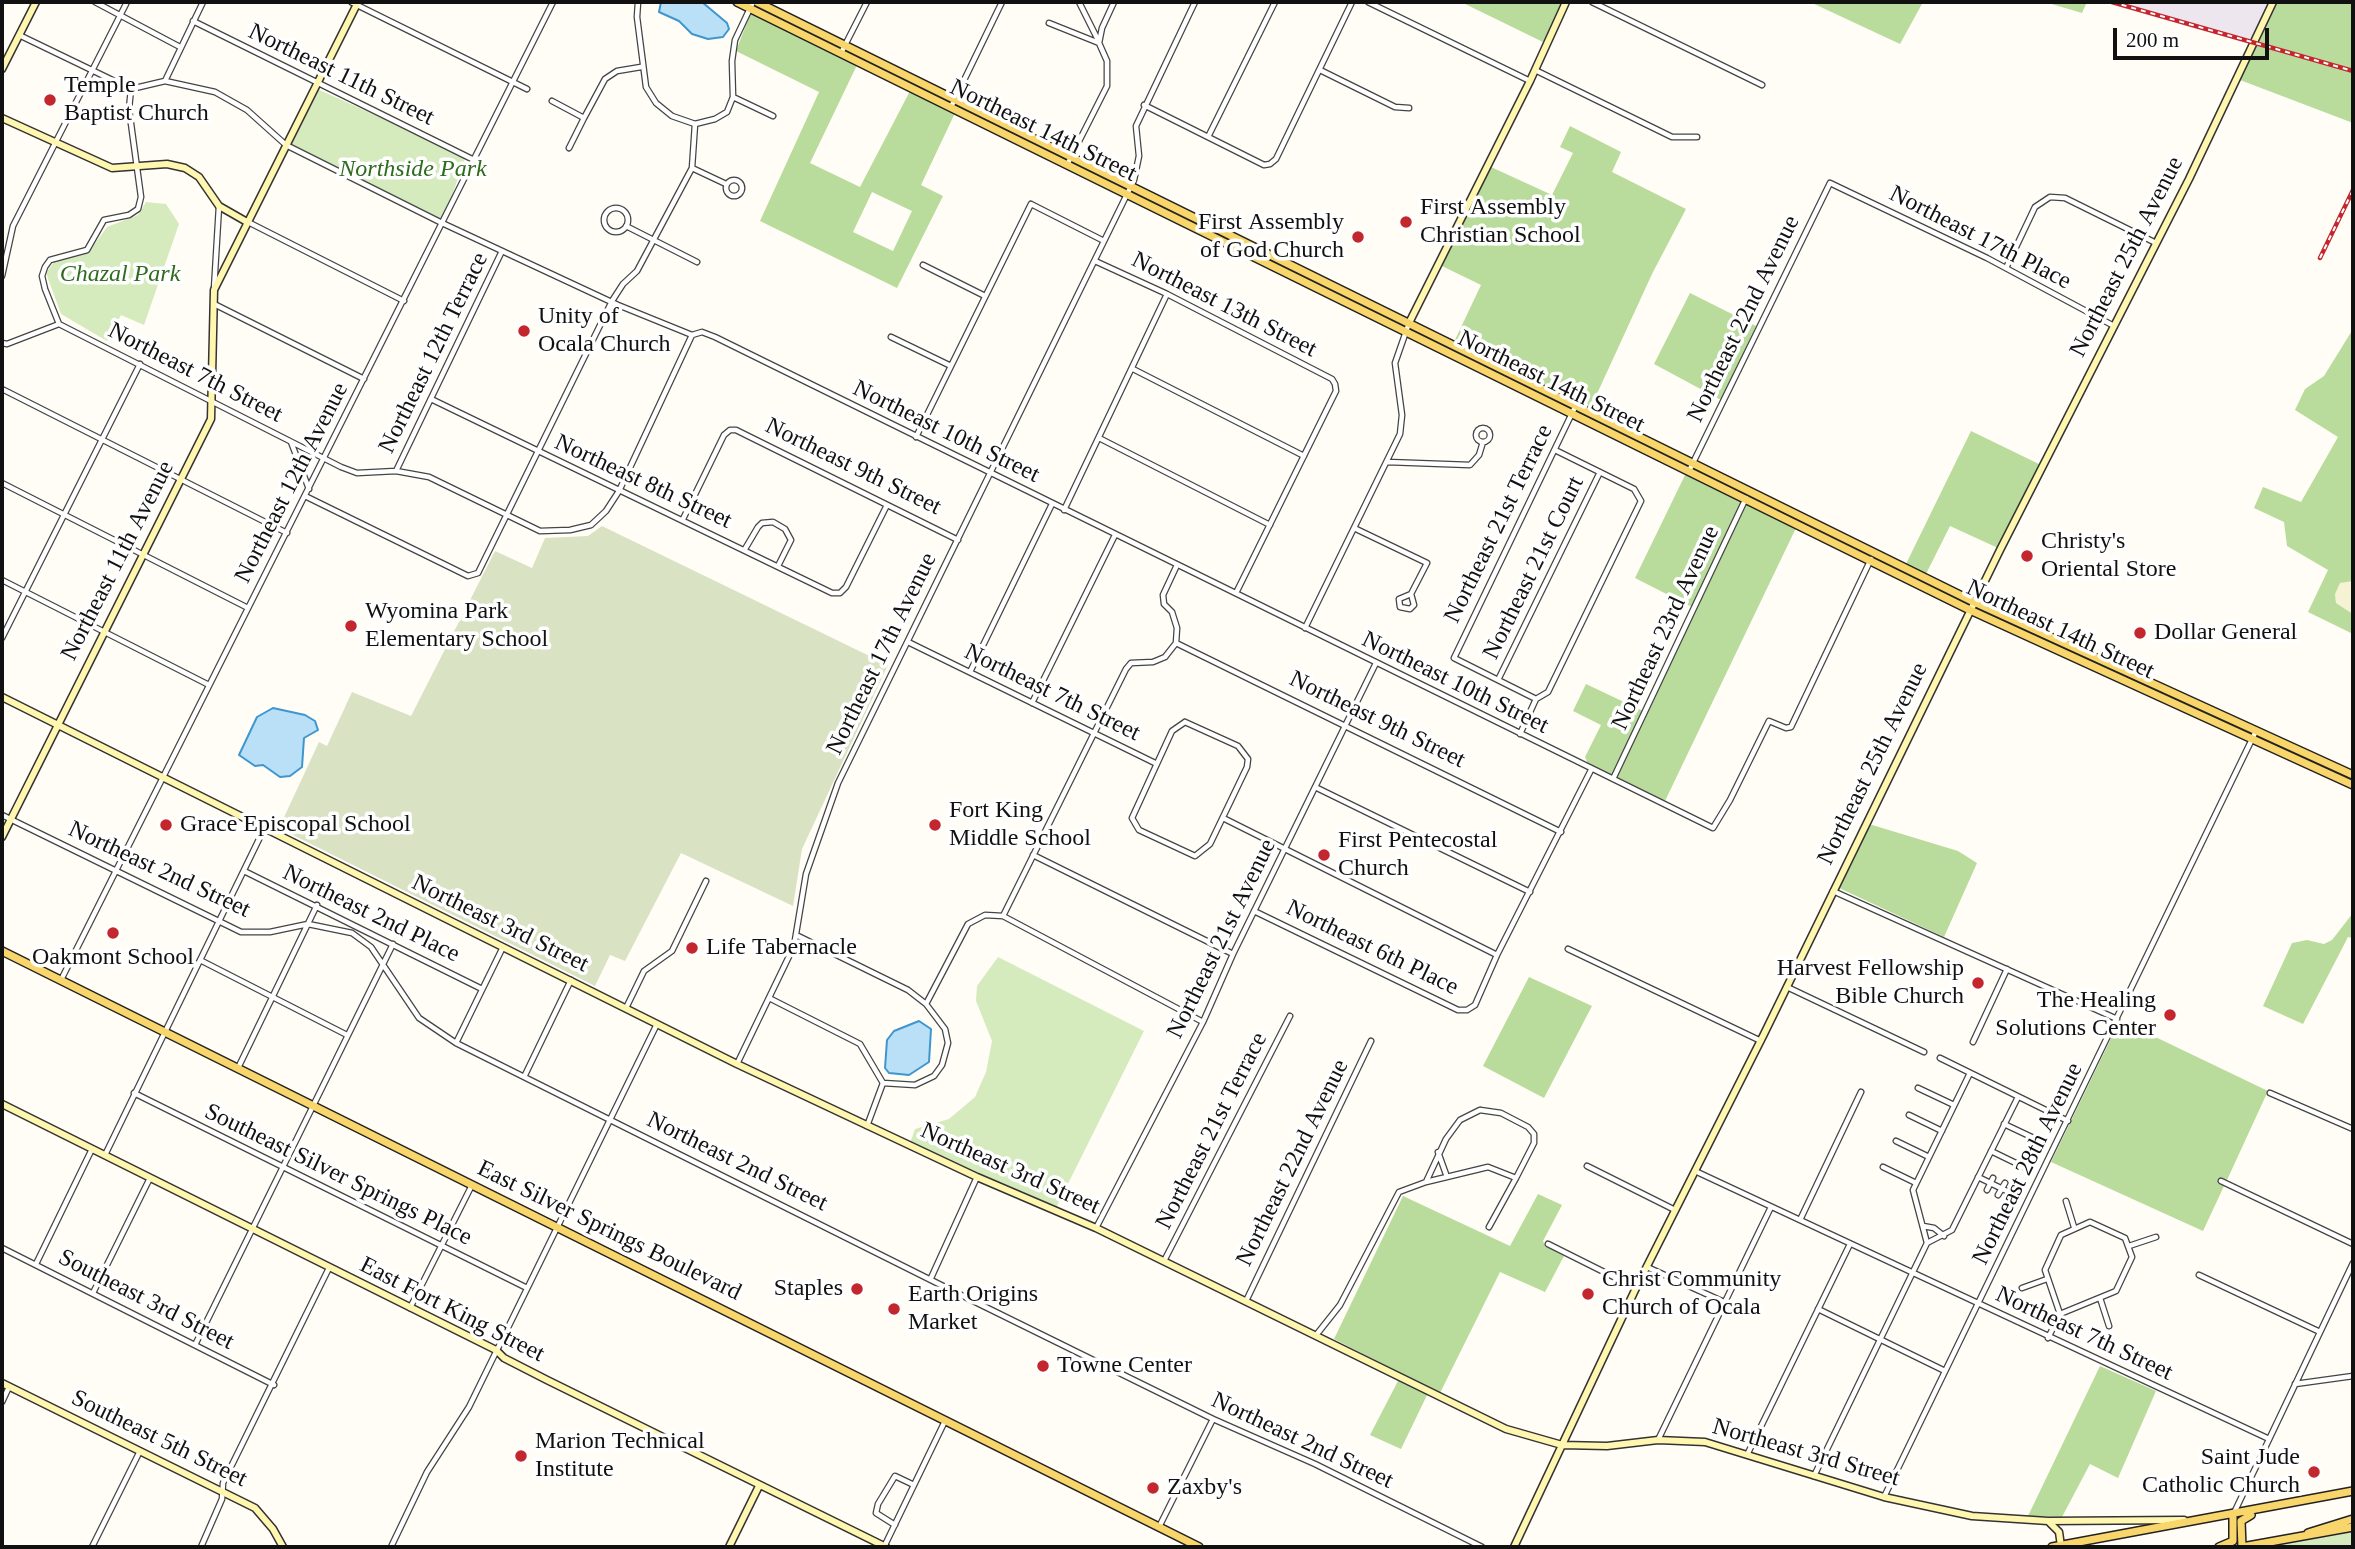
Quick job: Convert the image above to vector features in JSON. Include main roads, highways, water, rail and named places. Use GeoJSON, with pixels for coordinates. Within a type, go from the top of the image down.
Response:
{"type":"FeatureCollection","features":[{"type":"Feature","properties":{"kind":"main road","name":"Northeast 14th Street"},"geometry":{"type":"LineString","coordinates":[[737,2],[753,4],[845,45],[1132,186],[1407,327]]}},
{"type":"Feature","properties":{"kind":"main road","name":"Northeast 14th Street"},"geometry":{"type":"LineString","coordinates":[[753,4],[841,53],[1574,409],[1871,561],[2173,693],[2353,785]]}},
{"type":"Feature","properties":{"kind":"main road","name":"Northeast 14th Street"},"geometry":{"type":"LineString","coordinates":[[1691,467],[1749,491],[1874,553],[2091,666],[2169,702],[2353,775]]}},
{"type":"Feature","properties":{"kind":"main road"},"geometry":{"type":"LineString","coordinates":[[2091,666],[2095,657]]}},
{"type":"Feature","properties":{"kind":"main road"},"geometry":{"type":"LineString","coordinates":[[2169,702],[2173,693]]}},
{"type":"Feature","properties":{"kind":"main road","name":"East Silver Springs Boulevard"},"geometry":{"type":"LineString","coordinates":[[2,951],[1199,1547]]}},
{"type":"Feature","properties":{"kind":"main road"},"geometry":{"type":"LineString","coordinates":[[2052,1547],[2302,1503],[2353,1491]]}},
{"type":"Feature","properties":{"kind":"main road"},"geometry":{"type":"LineString","coordinates":[[2302,1503],[2299,1506],[2245,1517],[2241,1521],[2242,1547],[2353,1527]]}},
{"type":"Feature","properties":{"kind":"main road"},"geometry":{"type":"LineString","coordinates":[[2219,1547],[2233,1541],[2233,1515]]}},
{"type":"Feature","properties":{"kind":"main road"},"geometry":{"type":"LineString","coordinates":[[2305,1535],[2315,1529],[2353,1519]]}},
{"type":"Feature","properties":{"kind":"main road"},"geometry":{"type":"LineString","coordinates":[[2077,1547],[2122,1539],[2133,1533]]}},
{"type":"Feature","properties":{"kind":"water"},"geometry":{"type":"Polygon","coordinates":[[[661,2],[702,2],[727,23],[729,29],[723,37],[708,39],[692,34],[679,21],[659,12],[661,2]]]}},
{"type":"Feature","properties":{"kind":"water"},"geometry":{"type":"Polygon","coordinates":[[[273,708],[305,715],[315,721],[318,730],[304,738],[302,767],[290,776],[280,777],[263,765],[255,766],[239,755],[257,717],[273,708]]]}},
{"type":"Feature","properties":{"kind":"water"},"geometry":{"type":"Polygon","coordinates":[[[919,1021],[931,1029],[929,1062],[909,1075],[889,1073],[885,1068],[887,1040],[894,1031],[919,1021]]]}},
{"type":"Feature","properties":{"kind":"railway"},"geometry":{"type":"LineString","coordinates":[[2112,2],[2353,71]]}},
{"type":"Feature","properties":{"kind":"railway"},"geometry":{"type":"LineString","coordinates":[[2320,258],[2353,190]]}},
{"type":"Feature","properties":{"kind":"place","name":"Temple Baptist Church"},"geometry":{"type":"Point","coordinates":[50,100]}},
{"type":"Feature","properties":{"kind":"place","name":"First Assembly Christian School"},"geometry":{"type":"Point","coordinates":[1406,222]}},
{"type":"Feature","properties":{"kind":"place","name":"First Assembly of God Church"},"geometry":{"type":"Point","coordinates":[1358,237]}},
{"type":"Feature","properties":{"kind":"place","name":"Unity of Ocala Church"},"geometry":{"type":"Point","coordinates":[524,331]}},
{"type":"Feature","properties":{"kind":"place","name":"Christy's Oriental Store"},"geometry":{"type":"Point","coordinates":[2027,556]}},
{"type":"Feature","properties":{"kind":"place","name":"Wyomina Park Elementary School"},"geometry":{"type":"Point","coordinates":[351,626]}},
{"type":"Feature","properties":{"kind":"place","name":"Dollar General"},"geometry":{"type":"Point","coordinates":[2140,633]}},
{"type":"Feature","properties":{"kind":"place","name":"Grace Episcopal School"},"geometry":{"type":"Point","coordinates":[166,825]}},
{"type":"Feature","properties":{"kind":"place","name":"Fort King Middle School"},"geometry":{"type":"Point","coordinates":[935,825]}},
{"type":"Feature","properties":{"kind":"place","name":"First Pentecostal Church"},"geometry":{"type":"Point","coordinates":[1324,855]}},
{"type":"Feature","properties":{"kind":"place","name":"Oakmont School"},"geometry":{"type":"Point","coordinates":[113,933]}},
{"type":"Feature","properties":{"kind":"place","name":"Life Tabernacle"},"geometry":{"type":"Point","coordinates":[692,948]}},
{"type":"Feature","properties":{"kind":"place","name":"Harvest Fellowship Bible Church"},"geometry":{"type":"Point","coordinates":[1978,983]}},
{"type":"Feature","properties":{"kind":"place","name":"The Healing Solutions Center"},"geometry":{"type":"Point","coordinates":[2170,1015]}},
{"type":"Feature","properties":{"kind":"place","name":"Staples"},"geometry":{"type":"Point","coordinates":[857,1289]}},
{"type":"Feature","properties":{"kind":"place","name":"Christ Community Church of Ocala"},"geometry":{"type":"Point","coordinates":[1588,1294]}},
{"type":"Feature","properties":{"kind":"place","name":"Earth Origins Market"},"geometry":{"type":"Point","coordinates":[894,1309]}},
{"type":"Feature","properties":{"kind":"place","name":"Towne Center"},"geometry":{"type":"Point","coordinates":[1043,1366]}},
{"type":"Feature","properties":{"kind":"place","name":"Marion Technical Institute"},"geometry":{"type":"Point","coordinates":[521,1456]}},
{"type":"Feature","properties":{"kind":"place","name":"Saint Jude Catholic Church"},"geometry":{"type":"Point","coordinates":[2314,1472]}},
{"type":"Feature","properties":{"kind":"place","name":"Zaxby's"},"geometry":{"type":"Point","coordinates":[1153,1488]}},
{"type":"Feature","properties":{"kind":"park label","name":"Northside Park"},"geometry":{"type":"Point","coordinates":[413,170]}},
{"type":"Feature","properties":{"kind":"park label","name":"Chazal Park"},"geometry":{"type":"Point","coordinates":[120,275]}}]}
